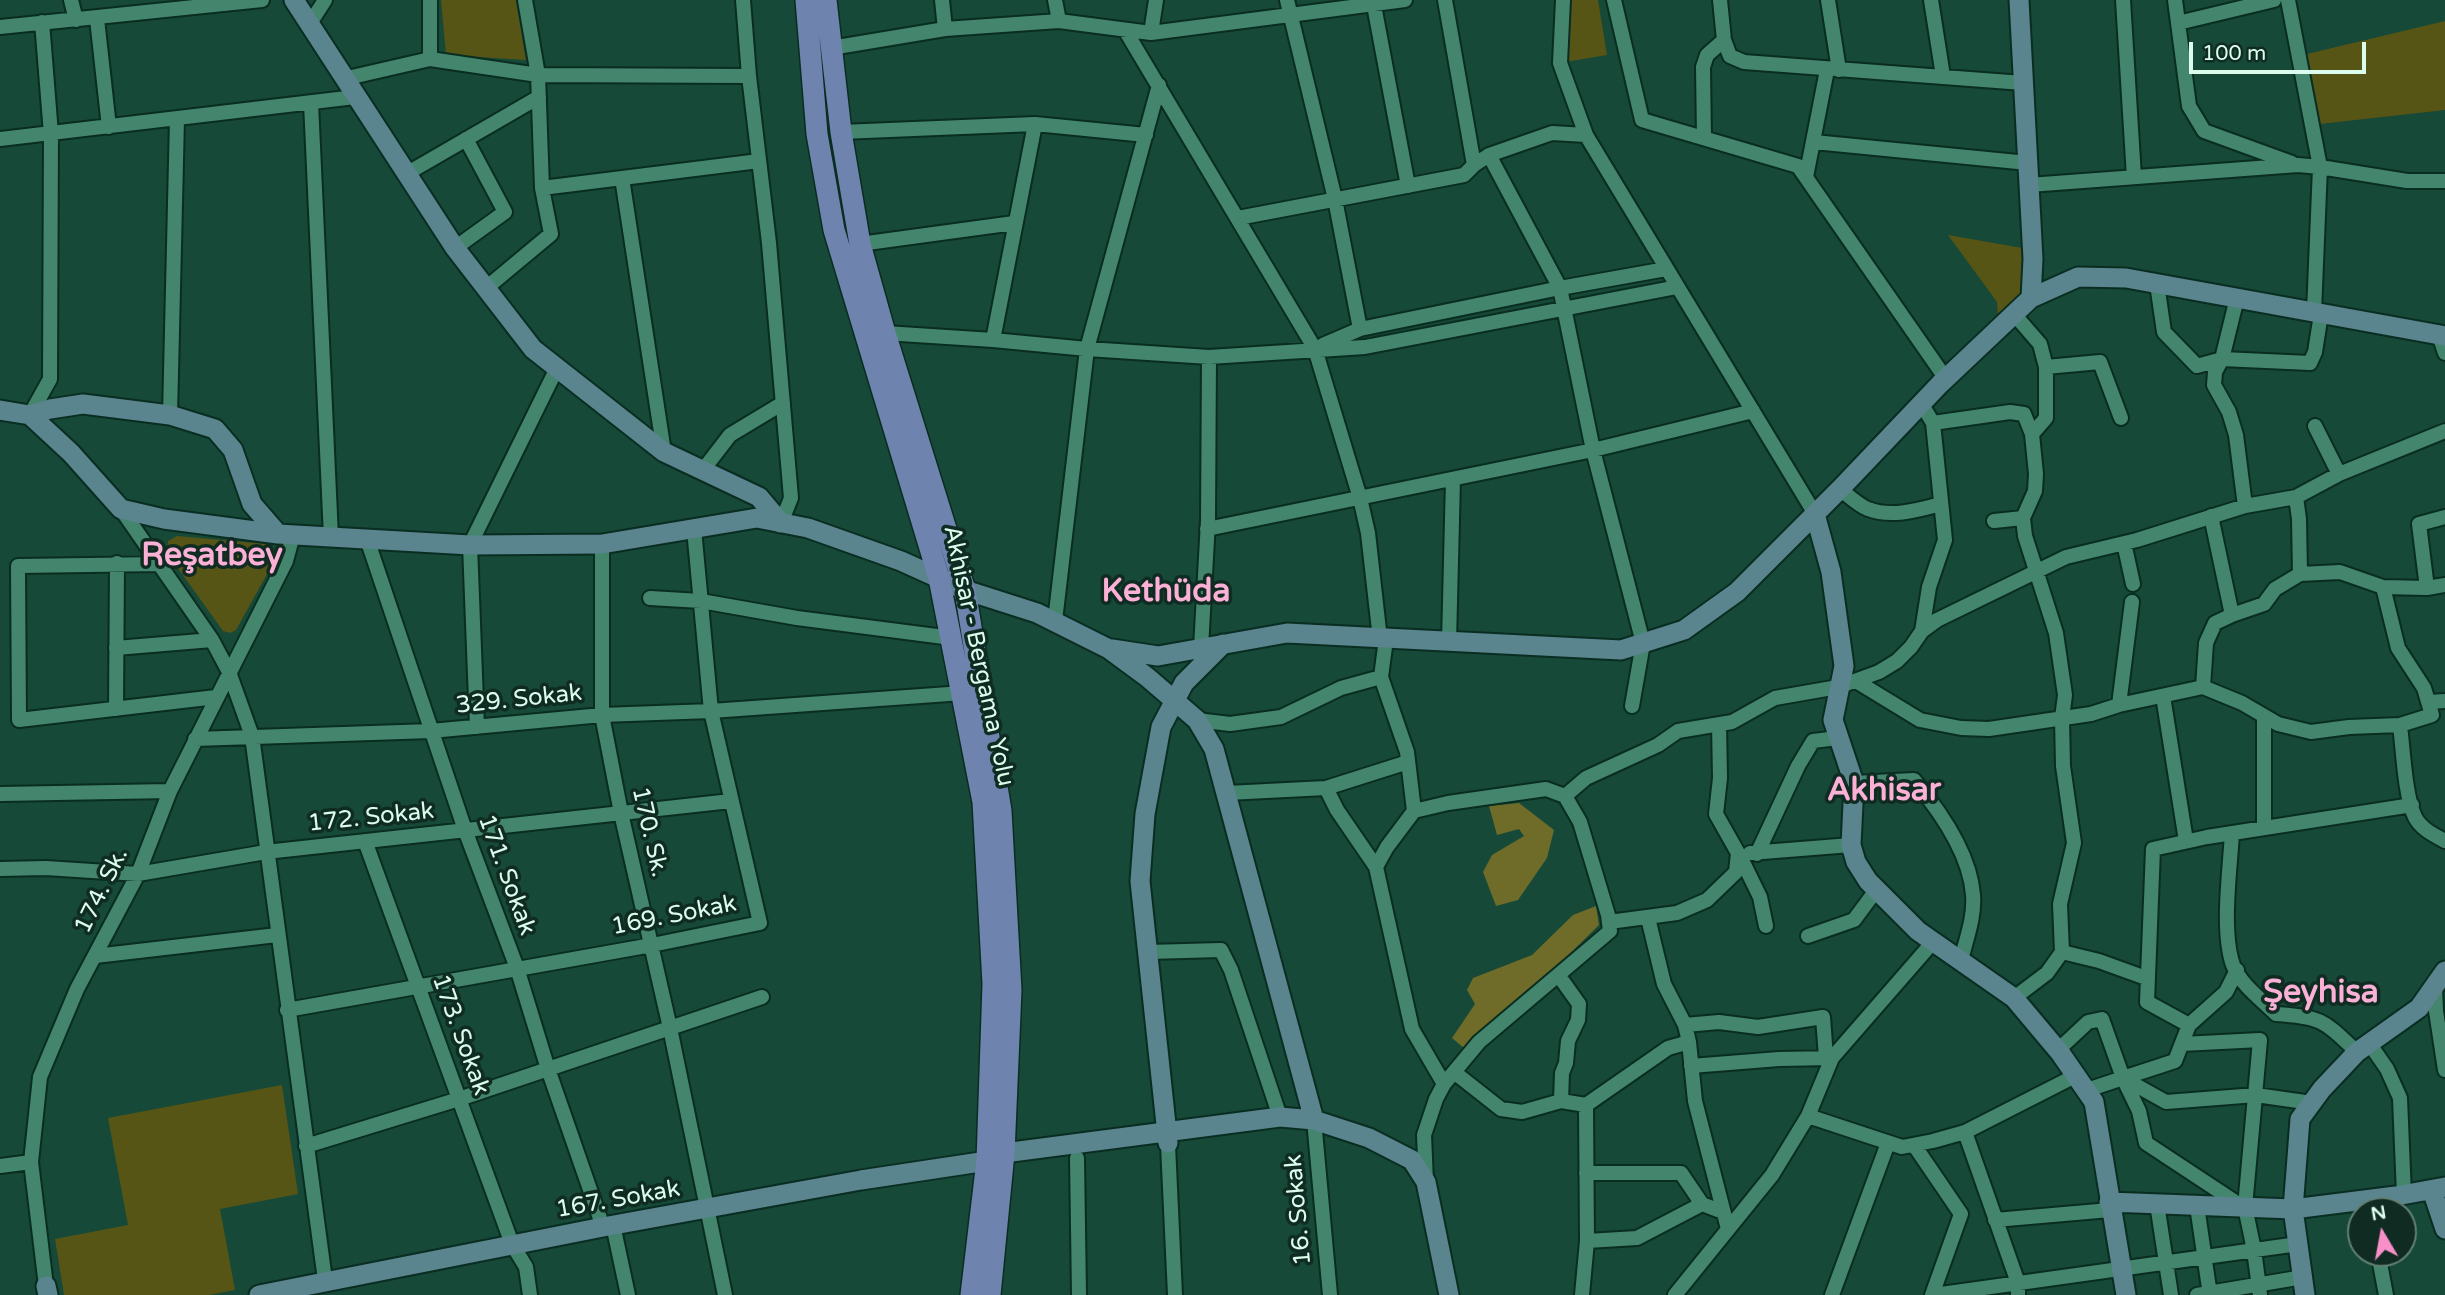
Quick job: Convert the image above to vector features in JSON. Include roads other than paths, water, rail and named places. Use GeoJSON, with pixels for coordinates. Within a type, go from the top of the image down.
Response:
{"type":"FeatureCollection","features":[{"type":"Feature","properties":{"kind":"main road","name":"Akhisar - Bergama Yolu"},"geometry":{"type":"LineString","coordinates":[[806,0],[817,134],[834,230],[939,578],[983,802],[993,984],[998,1159],[971,1295]]}},
{"type":"Feature","properties":{"kind":"main road","name":"Akhisar - Bergama Yolu"},"geometry":{"type":"LineString","coordinates":[[826,0],[841,132],[860,244],[965,590],[1001,811],[1011,990],[990,1295]]}},
{"type":"Feature","properties":{"kind":"street"},"geometry":{"type":"LineString","coordinates":[[71,0],[76,20]]}},
{"type":"Feature","properties":{"kind":"street"},"geometry":{"type":"LineString","coordinates":[[0,27],[261,0]]}},
{"type":"Feature","properties":{"kind":"street"},"geometry":{"type":"LineString","coordinates":[[294,0],[454,247],[533,349],[664,452],[759,497],[781,523]]}},
{"type":"Feature","properties":{"kind":"street"},"geometry":{"type":"LineString","coordinates":[[309,25],[325,0]]}},
{"type":"Feature","properties":{"kind":"street"},"geometry":{"type":"LineString","coordinates":[[430,0],[430,59]]}},
{"type":"Feature","properties":{"kind":"street"},"geometry":{"type":"LineString","coordinates":[[485,289],[551,234],[542,188],[538,75],[525,0]]}},
{"type":"Feature","properties":{"kind":"street"},"geometry":{"type":"LineString","coordinates":[[743,0],[749,76],[769,243],[791,498],[781,523]]}},
{"type":"Feature","properties":{"kind":"street"},"geometry":{"type":"LineString","coordinates":[[942,0],[945,29]]}},
{"type":"Feature","properties":{"kind":"street"},"geometry":{"type":"LineString","coordinates":[[1055,0],[1059,21]]}},
{"type":"Feature","properties":{"kind":"street"},"geometry":{"type":"LineString","coordinates":[[1151,33],[1156,0]]}},
{"type":"Feature","properties":{"kind":"street"},"geometry":{"type":"LineString","coordinates":[[831,48],[945,29],[1059,21],[1151,33],[1288,7],[1405,0]]}},
{"type":"Feature","properties":{"kind":"street"},"geometry":{"type":"LineString","coordinates":[[1445,0],[1474,165]]}},
{"type":"Feature","properties":{"kind":"street"},"geometry":{"type":"LineString","coordinates":[[1563,0],[1560,63],[1586,135],[1815,514],[1831,572],[1847,684],[1832,720],[1854,783],[1851,845],[1856,862],[1877,889],[1918,931],[2014,998],[2082,1082],[2094,1102],[2126,1295]]}},
{"type":"Feature","properties":{"kind":"street"},"geometry":{"type":"LineString","coordinates":[[1614,0],[1642,120],[1798,166],[1945,379]]}},
{"type":"Feature","properties":{"kind":"street"},"geometry":{"type":"LineString","coordinates":[[1720,0],[1724,40],[1730,57],[1744,62],[2023,83]]}},
{"type":"Feature","properties":{"kind":"street"},"geometry":{"type":"LineString","coordinates":[[1806,177],[1833,70],[1828,0]]}},
{"type":"Feature","properties":{"kind":"street"},"geometry":{"type":"LineString","coordinates":[[1931,0],[1943,76]]}},
{"type":"Feature","properties":{"kind":"street"},"geometry":{"type":"LineString","coordinates":[[2019,0],[2033,259],[2031,298]]}},
{"type":"Feature","properties":{"kind":"street"},"geometry":{"type":"LineString","coordinates":[[2123,0],[2134,177]]}},
{"type":"Feature","properties":{"kind":"street"},"geometry":{"type":"LineString","coordinates":[[2175,0],[2189,106],[2204,131],[2298,166]]}},
{"type":"Feature","properties":{"kind":"street"},"geometry":{"type":"LineString","coordinates":[[2178,23],[2274,0]]}},
{"type":"Feature","properties":{"kind":"street"},"geometry":{"type":"LineString","coordinates":[[2157,284],[2164,332],[2197,366],[2222,359],[2310,363],[2315,352],[2318,313],[2320,167],[2288,0]]}},
{"type":"Feature","properties":{"kind":"street"},"geometry":{"type":"LineString","coordinates":[[1374,2],[1408,186]]}},
{"type":"Feature","properties":{"kind":"street"},"geometry":{"type":"LineString","coordinates":[[1288,7],[1335,199],[1360,329]]}},
{"type":"Feature","properties":{"kind":"street"},"geometry":{"type":"LineString","coordinates":[[97,19],[109,127]]}},
{"type":"Feature","properties":{"kind":"street"},"geometry":{"type":"LineString","coordinates":[[30,415],[50,379],[51,134],[42,22]]}},
{"type":"Feature","properties":{"kind":"street"},"geometry":{"type":"LineString","coordinates":[[1125,30],[1315,349],[1368,533],[1383,639],[1381,677],[1387,699],[1401,730],[1414,811]]}},
{"type":"Feature","properties":{"kind":"street"},"geometry":{"type":"LineString","coordinates":[[1704,138],[1703,67],[1707,55],[1724,40]]}},
{"type":"Feature","properties":{"kind":"street"},"geometry":{"type":"LineString","coordinates":[[343,79],[430,59],[538,75],[749,76]]}},
{"type":"Feature","properties":{"kind":"street"},"geometry":{"type":"LineString","coordinates":[[1055,621],[1087,349],[1159,85]]}},
{"type":"Feature","properties":{"kind":"street"},"geometry":{"type":"LineString","coordinates":[[0,139],[355,97]]}},
{"type":"Feature","properties":{"kind":"street"},"geometry":{"type":"LineString","coordinates":[[406,174],[539,97]]}},
{"type":"Feature","properties":{"kind":"street"},"geometry":{"type":"LineString","coordinates":[[311,103],[331,537]]}},
{"type":"Feature","properties":{"kind":"street"},"geometry":{"type":"LineString","coordinates":[[170,415],[177,119]]}},
{"type":"Feature","properties":{"kind":"street"},"geometry":{"type":"LineString","coordinates":[[841,132],[1035,124],[1146,135]]}},
{"type":"Feature","properties":{"kind":"street"},"geometry":{"type":"LineString","coordinates":[[993,340],[1035,124]]}},
{"type":"Feature","properties":{"kind":"street"},"geometry":{"type":"LineString","coordinates":[[1238,218],[1464,175],[1489,155],[1552,132],[1586,135]]}},
{"type":"Feature","properties":{"kind":"street"},"geometry":{"type":"LineString","coordinates":[[454,247],[505,212],[466,139]]}},
{"type":"Feature","properties":{"kind":"street"},"geometry":{"type":"LineString","coordinates":[[1814,142],[2028,163]]}},
{"type":"Feature","properties":{"kind":"street"},"geometry":{"type":"LineString","coordinates":[[1489,155],[1560,288],[1593,450],[1643,643],[1632,706]]}},
{"type":"Feature","properties":{"kind":"street"},"geometry":{"type":"LineString","coordinates":[[542,188],[760,162]]}},
{"type":"Feature","properties":{"kind":"street"},"geometry":{"type":"LineString","coordinates":[[2029,185],[2298,166],[2406,181],[2445,181]]}},
{"type":"Feature","properties":{"kind":"street"},"geometry":{"type":"LineString","coordinates":[[622,178],[664,452]]}},
{"type":"Feature","properties":{"kind":"street"},"geometry":{"type":"LineString","coordinates":[[860,244],[1014,223]]}},
{"type":"Feature","properties":{"kind":"street"},"geometry":{"type":"LineString","coordinates":[[1315,349],[1360,329],[1666,269]]}},
{"type":"Feature","properties":{"kind":"street"},"geometry":{"type":"LineString","coordinates":[[1109,649],[1158,656],[1287,633],[1621,650],[1684,630],[1737,592],[1945,379],[2031,298],[2078,277],[2126,278],[2318,313],[2443,341]]}},
{"type":"Feature","properties":{"kind":"street"},"geometry":{"type":"LineString","coordinates":[[885,333],[1209,357],[1365,348],[1677,287]]}},
{"type":"Feature","properties":{"kind":"street"},"geometry":{"type":"LineString","coordinates":[[2237,298],[2222,359],[2215,372],[2214,384],[2229,412],[2236,435],[2245,506]]}},
{"type":"Feature","properties":{"kind":"street"},"geometry":{"type":"LineString","coordinates":[[2014,314],[2039,344],[2046,367],[2046,418],[2032,434]]}},
{"type":"Feature","properties":{"kind":"street"},"geometry":{"type":"LineString","coordinates":[[1201,648],[1207,529],[1209,357]]}},
{"type":"Feature","properties":{"kind":"street"},"geometry":{"type":"LineString","coordinates":[[2046,367],[2100,362],[2121,418]]}},
{"type":"Feature","properties":{"kind":"street"},"geometry":{"type":"LineString","coordinates":[[477,727],[470,545],[557,368]]}},
{"type":"Feature","properties":{"kind":"street"},"geometry":{"type":"LineString","coordinates":[[703,470],[730,435],[783,403]]}},
{"type":"Feature","properties":{"kind":"street"},"geometry":{"type":"LineString","coordinates":[[1921,403],[1933,423],[1945,540],[1930,587],[1922,631]]}},
{"type":"Feature","properties":{"kind":"street"},"geometry":{"type":"LineString","coordinates":[[0,410],[30,415],[50,408],[83,404],[170,415],[215,429],[233,450],[252,504],[286,535]]}},
{"type":"Feature","properties":{"kind":"street"},"geometry":{"type":"LineString","coordinates":[[1207,529],[1593,450],[1753,411]]}},
{"type":"Feature","properties":{"kind":"street"},"geometry":{"type":"LineString","coordinates":[[1933,423],[2010,412],[2024,414],[2032,434],[2035,491],[2023,518],[2025,536],[2056,634],[2064,695],[2063,766],[2074,843],[2060,904],[2062,952],[2047,973],[2014,998]]}},
{"type":"Feature","properties":{"kind":"street"},"geometry":{"type":"LineString","coordinates":[[30,415],[71,453],[121,509],[161,564],[212,640],[229,672],[252,736],[306,1146],[330,1285]]}},
{"type":"Feature","properties":{"kind":"street"},"geometry":{"type":"LineString","coordinates":[[2315,426],[2339,474]]}},
{"type":"Feature","properties":{"kind":"street"},"geometry":{"type":"LineString","coordinates":[[1565,796],[1586,778],[1658,745],[1678,731],[1732,722],[1775,698],[1847,684],[1879,672],[1897,661],[1922,631],[1937,620],[2066,557],[2124,543],[2245,506],[2296,497],[2339,474],[2445,431]]}},
{"type":"Feature","properties":{"kind":"street"},"geometry":{"type":"LineString","coordinates":[[1449,642],[1452,479]]}},
{"type":"Feature","properties":{"kind":"street"},"geometry":{"type":"LineString","coordinates":[[1840,489],[1867,509],[1891,513],[1912,512],[1941,503]]}},
{"type":"Feature","properties":{"kind":"street"},"geometry":{"type":"LineString","coordinates":[[2296,497],[2300,519],[2301,574]]}},
{"type":"Feature","properties":{"kind":"street"},"geometry":{"type":"LineString","coordinates":[[121,509],[164,519],[286,535],[470,545],[602,544],[757,518],[808,528],[901,561],[965,590],[1055,621],[1109,649],[1147,677],[1197,720],[1214,749],[1314,1121]]}},
{"type":"Feature","properties":{"kind":"street"},"geometry":{"type":"LineString","coordinates":[[2211,516],[2232,615]]}},
{"type":"Feature","properties":{"kind":"street"},"geometry":{"type":"LineString","coordinates":[[2427,588],[2419,524],[2445,517]]}},
{"type":"Feature","properties":{"kind":"street"},"geometry":{"type":"LineString","coordinates":[[1994,522],[2023,518]]}},
{"type":"Feature","properties":{"kind":"street","name":"169. Sokak"},"geometry":{"type":"LineString","coordinates":[[287,1010],[652,945],[760,923],[711,711],[694,529]]}},
{"type":"Feature","properties":{"kind":"street","name":"174. Sk."},"geometry":{"type":"LineString","coordinates":[[47,1292],[31,1162],[40,1077],[77,989],[138,874],[170,791],[286,561],[286,535]]}},
{"type":"Feature","properties":{"kind":"street","name":"171. Sokak"},"geometry":{"type":"LineString","coordinates":[[367,539],[465,830],[517,968],[548,1069],[608,1226],[628,1295]]}},
{"type":"Feature","properties":{"kind":"street"},"geometry":{"type":"LineString","coordinates":[[2124,543],[2133,584]]}},
{"type":"Feature","properties":{"kind":"street","name":"170. Sk."},"geometry":{"type":"LineString","coordinates":[[602,544],[602,715],[725,1295]]}},
{"type":"Feature","properties":{"kind":"street"},"geometry":{"type":"LineString","coordinates":[[116,709],[117,563]]}},
{"type":"Feature","properties":{"kind":"street"},"geometry":{"type":"LineString","coordinates":[[161,564],[18,566],[19,720],[216,697]]}},
{"type":"Feature","properties":{"kind":"street"},"geometry":{"type":"LineString","coordinates":[[2203,687],[2206,643],[2215,623],[2264,604],[2274,589],[2301,574],[2340,572],[2383,587],[2427,588],[2445,585]]}},
{"type":"Feature","properties":{"kind":"street"},"geometry":{"type":"LineString","coordinates":[[1847,684],[1920,720],[1961,728],[1989,729],[2091,714],[2119,705],[2203,687],[2242,703],[2278,724],[2311,732],[2400,725],[2432,715],[2424,688],[2398,648],[2383,587]]}},
{"type":"Feature","properties":{"kind":"street"},"geometry":{"type":"LineString","coordinates":[[650,598],[701,601],[797,618],[952,638]]}},
{"type":"Feature","properties":{"kind":"street"},"geometry":{"type":"LineString","coordinates":[[2119,705],[2132,601]]}},
{"type":"Feature","properties":{"kind":"street"},"geometry":{"type":"LineString","coordinates":[[116,648],[212,640]]}},
{"type":"Feature","properties":{"kind":"street"},"geometry":{"type":"LineString","coordinates":[[1175,1295],[1168,1139],[1140,881],[1145,814],[1161,727],[1184,682],[1223,644]]}},
{"type":"Feature","properties":{"kind":"street"},"geometry":{"type":"LineString","coordinates":[[1197,720],[1230,724],[1281,717],[1341,688],[1381,677]]}},
{"type":"Feature","properties":{"kind":"street","name":"329. Sokak"},"geometry":{"type":"LineString","coordinates":[[195,739],[431,731],[602,715],[711,711],[962,694]]}},
{"type":"Feature","properties":{"kind":"street"},"geometry":{"type":"LineString","coordinates":[[2163,696],[2186,841]]}},
{"type":"Feature","properties":{"kind":"street"},"geometry":{"type":"LineString","coordinates":[[2429,702],[2445,701]]}},
{"type":"Feature","properties":{"kind":"street"},"geometry":{"type":"LineString","coordinates":[[2264,716],[2264,828]]}},
{"type":"Feature","properties":{"kind":"street"},"geometry":{"type":"LineString","coordinates":[[1719,724],[1720,778],[1716,814],[1760,897],[1766,926]]}},
{"type":"Feature","properties":{"kind":"street"},"geometry":{"type":"LineString","coordinates":[[2400,725],[2415,818],[2428,832],[2445,841]]}},
{"type":"Feature","properties":{"kind":"street"},"geometry":{"type":"LineString","coordinates":[[1757,854],[1798,766],[1813,741],[1838,738]]}},
{"type":"Feature","properties":{"kind":"street"},"geometry":{"type":"LineString","coordinates":[[1227,793],[1326,788],[1408,762]]}},
{"type":"Feature","properties":{"kind":"street"},"geometry":{"type":"LineString","coordinates":[[1854,783],[1914,780],[1940,811],[1966,867],[1973,896],[1961,960]]}},
{"type":"Feature","properties":{"kind":"street"},"geometry":{"type":"LineString","coordinates":[[1326,788],[1336,810],[1377,867],[1412,1029],[1444,1084]]}},
{"type":"Feature","properties":{"kind":"street"},"geometry":{"type":"LineString","coordinates":[[1377,867],[1387,847],[1414,811],[1448,803],[1546,789],[1565,796],[1580,822],[1609,922],[1610,931],[1479,1042],[1444,1084],[1436,1099],[1424,1135],[1426,1182],[1449,1295]]}},
{"type":"Feature","properties":{"kind":"street"},"geometry":{"type":"LineString","coordinates":[[0,794],[170,791]]}},
{"type":"Feature","properties":{"kind":"street","name":"172. Sokak"},"geometry":{"type":"LineString","coordinates":[[0,869],[46,868],[138,874],[266,852],[731,801]]}},
{"type":"Feature","properties":{"kind":"street"},"geometry":{"type":"LineString","coordinates":[[2189,1025],[2147,1002],[2153,849],[2232,833],[2412,805]]}},
{"type":"Feature","properties":{"kind":"street"},"geometry":{"type":"LineString","coordinates":[[2232,833],[2227,931],[2234,966],[2247,986],[2276,1014],[2308,1016],[2325,1023],[2363,1048],[2387,1069],[2400,1098],[2404,1195]]}},
{"type":"Feature","properties":{"kind":"street","name":"173. Sokak"},"geometry":{"type":"LineString","coordinates":[[365,841],[512,1244],[526,1268],[530,1295]]}},
{"type":"Feature","properties":{"kind":"street"},"geometry":{"type":"LineString","coordinates":[[1738,853],[1757,854],[1851,845]]}},
{"type":"Feature","properties":{"kind":"street"},"geometry":{"type":"LineString","coordinates":[[1609,922],[1677,913],[1707,900],[1736,872],[1738,853]]}},
{"type":"Feature","properties":{"kind":"street"},"geometry":{"type":"LineString","coordinates":[[1808,936],[1854,920],[1877,889]]}},
{"type":"Feature","properties":{"kind":"street"},"geometry":{"type":"LineString","coordinates":[[1648,918],[1664,984],[1685,1025],[1695,1101],[1728,1229]]}},
{"type":"Feature","properties":{"kind":"street"},"geometry":{"type":"LineString","coordinates":[[95,956],[277,934]]}},
{"type":"Feature","properties":{"kind":"street"},"geometry":{"type":"LineString","coordinates":[[1675,1295],[1772,1174],[1808,1116],[1829,1058],[1933,942]]}},
{"type":"Feature","properties":{"kind":"street"},"geometry":{"type":"LineString","coordinates":[[1148,952],[1221,950],[1231,970],[1280,1117]]}},
{"type":"Feature","properties":{"kind":"street"},"geometry":{"type":"LineString","coordinates":[[2062,952],[2099,961],[2146,978]]}},
{"type":"Feature","properties":{"kind":"street"},"geometry":{"type":"LineString","coordinates":[[1808,1116],[1902,1147],[1965,1132],[2082,1082],[2123,1078],[2175,1060],[2189,1025],[2226,992],[2236,970]]}},
{"type":"Feature","properties":{"kind":"street"},"geometry":{"type":"LineString","coordinates":[[1559,976],[1579,1004],[1578,1020],[1568,1041],[1562,1073],[1561,1101]]}},
{"type":"Feature","properties":{"kind":"street"},"geometry":{"type":"LineString","coordinates":[[2197,1206],[2206,1256],[2206,1294],[2304,1286],[2293,1209],[2300,1119],[2363,1048],[2419,1007],[2440,979]]}},
{"type":"Feature","properties":{"kind":"street"},"geometry":{"type":"LineString","coordinates":[[2440,979],[2445,1070]]}},
{"type":"Feature","properties":{"kind":"street"},"geometry":{"type":"LineString","coordinates":[[306,1146],[459,1099],[762,997]]}},
{"type":"Feature","properties":{"kind":"street"},"geometry":{"type":"LineString","coordinates":[[1685,1025],[1719,1023],[1758,1027],[1823,1017],[1829,1058]]}},
{"type":"Feature","properties":{"kind":"street"},"geometry":{"type":"LineString","coordinates":[[2058,1050],[2088,1022],[2102,1019],[2123,1078],[2139,1111],[2146,1143],[2245,1208]]}},
{"type":"Feature","properties":{"kind":"street"},"geometry":{"type":"LineString","coordinates":[[2182,1044],[2260,1040],[2245,1208],[2259,1290]]}},
{"type":"Feature","properties":{"kind":"street"},"geometry":{"type":"LineString","coordinates":[[1454,1072],[1501,1110],[1522,1112],[1561,1101],[1586,1105],[1668,1048],[1689,1042]]}},
{"type":"Feature","properties":{"kind":"street"},"geometry":{"type":"LineString","coordinates":[[1691,1066],[1829,1058]]}},
{"type":"Feature","properties":{"kind":"street"},"geometry":{"type":"LineString","coordinates":[[2123,1078],[2166,1102],[2256,1095],[2312,1103]]}},
{"type":"Feature","properties":{"kind":"street"},"geometry":{"type":"LineString","coordinates":[[1582,1295],[1587,1241],[1586,1105]]}},
{"type":"Feature","properties":{"kind":"street"},"geometry":{"type":"LineString","coordinates":[[998,1159],[1077,1158],[1280,1117],[1314,1121],[1369,1138],[1412,1160],[1426,1182]]}},
{"type":"Feature","properties":{"kind":"street"},"geometry":{"type":"LineString","coordinates":[[998,1159],[1314,1121]]}},
{"type":"Feature","properties":{"kind":"street","name":"16. Sokak"},"geometry":{"type":"LineString","coordinates":[[1314,1121],[1330,1295]]}},
{"type":"Feature","properties":{"kind":"street"},"geometry":{"type":"LineString","coordinates":[[1965,1132],[2018,1289]]}},
{"type":"Feature","properties":{"kind":"street"},"geometry":{"type":"LineString","coordinates":[[1832,1295],[1888,1143]]}},
{"type":"Feature","properties":{"kind":"street"},"geometry":{"type":"LineString","coordinates":[[1914,1145],[1961,1214],[1933,1295],[2018,1289],[2206,1256],[2298,1244]]}},
{"type":"Feature","properties":{"kind":"street"},"geometry":{"type":"LineString","coordinates":[[1077,1158],[1079,1295]]}},
{"type":"Feature","properties":{"kind":"street","name":"167. Sokak"},"geometry":{"type":"LineString","coordinates":[[259,1295],[330,1285],[512,1244],[608,1226],[861,1180],[998,1159]]}},
{"type":"Feature","properties":{"kind":"street"},"geometry":{"type":"LineString","coordinates":[[0,1166],[31,1162]]}},
{"type":"Feature","properties":{"kind":"street"},"geometry":{"type":"LineString","coordinates":[[1586,1173],[1681,1173],[1702,1204],[1723,1212]]}},
{"type":"Feature","properties":{"kind":"street"},"geometry":{"type":"LineString","coordinates":[[2397,1197],[2438,1188],[2445,1229]]}},
{"type":"Feature","properties":{"kind":"street"},"geometry":{"type":"LineString","coordinates":[[1587,1241],[1637,1238],[1702,1204]]}},
{"type":"Feature","properties":{"kind":"street"},"geometry":{"type":"LineString","coordinates":[[1995,1220],[2110,1206],[2157,1204],[2293,1209],[2347,1206]]}},
{"type":"Feature","properties":{"kind":"street"},"geometry":{"type":"LineString","coordinates":[[2157,1204],[2171,1295]]}},
{"type":"Feature","properties":{"kind":"street"},"geometry":{"type":"LineString","coordinates":[[2381,1267],[2386,1295]]}},
{"type":"Feature","properties":{"kind":"district","name":"Reşatbey"},"geometry":{"type":"Point","coordinates":[212,557]}},
{"type":"Feature","properties":{"kind":"district","name":"Kethüda"},"geometry":{"type":"Point","coordinates":[1166,593]}},
{"type":"Feature","properties":{"kind":"district","name":"Akhisar"},"geometry":{"type":"Point","coordinates":[1884,792]}},
{"type":"Feature","properties":{"kind":"district","name":"Şeyhisa"},"geometry":{"type":"Point","coordinates":[2321,994]}}]}
